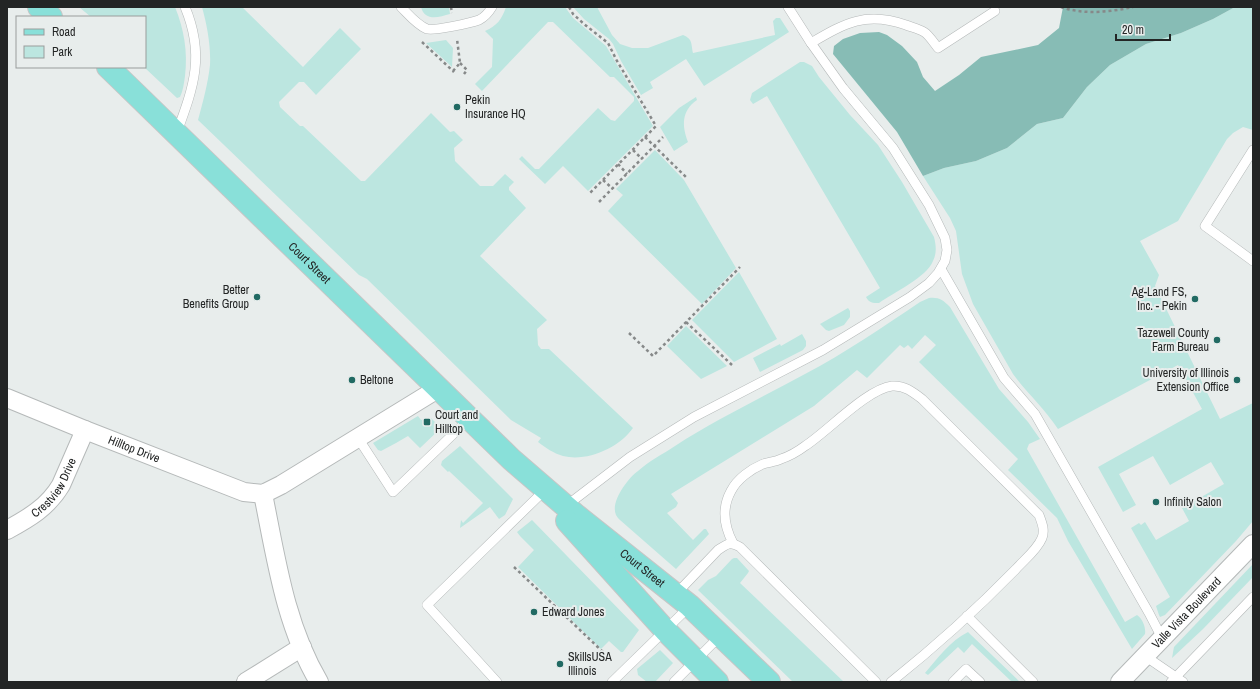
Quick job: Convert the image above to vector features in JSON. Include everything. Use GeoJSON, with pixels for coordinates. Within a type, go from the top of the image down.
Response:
{"type":"FeatureCollection","features":[{"type":"Feature","properties":{"kind":"main road"},"geometry":{"type":"LineString","coordinates":[[39,7],[50,16]]}},
{"type":"Feature","properties":{"kind":"main road","name":"Court Street"},"geometry":{"type":"LineString","coordinates":[[109,68],[544,491],[665,630],[717,682]]}},
{"type":"Feature","properties":{"kind":"main road","name":"Court Street"},"geometry":{"type":"LineString","coordinates":[[544,491],[566,506],[683,600],[769,682]]}},
{"type":"Feature","properties":{"kind":"street"},"geometry":{"type":"LineString","coordinates":[[319,682],[311,669],[288,611],[282,589],[263,494],[281,485],[439,388]]}},
{"type":"Feature","properties":{"kind":"street","name":"Hilltop Drive"},"geometry":{"type":"LineString","coordinates":[[7,398],[244,492],[263,494]]}},
{"type":"Feature","properties":{"kind":"street","name":"Crestview Drive"},"geometry":{"type":"LineString","coordinates":[[7,530],[41,510],[56,494],[85,430]]}},
{"type":"Feature","properties":{"kind":"street","name":"Valle Vista Boulevard"},"geometry":{"type":"LineString","coordinates":[[1120,682],[1253,544]]}},
{"type":"Feature","properties":{"kind":"street"},"geometry":{"type":"LineString","coordinates":[[246,682],[302,647]]}},
{"type":"Feature","properties":{"kind":"lane"},"geometry":{"type":"LineString","coordinates":[[176,133],[189,97],[196,60],[195,39],[185,7]]}},
{"type":"Feature","properties":{"kind":"lane"},"geometry":{"type":"LineString","coordinates":[[401,7],[420,25],[429,30],[437,30],[479,20],[487,15],[492,7]]}},
{"type":"Feature","properties":{"kind":"lane"},"geometry":{"type":"LineString","coordinates":[[566,506],[630,457],[694,417],[823,350],[910,297],[929,283],[941,269],[945,261],[947,250],[945,238],[929,205],[893,148],[843,88],[788,7]]}},
{"type":"Feature","properties":{"kind":"lane"},"geometry":{"type":"LineString","coordinates":[[811,43],[835,28],[859,20],[876,19],[900,23],[924,32],[938,48],[995,11]]}},
{"type":"Feature","properties":{"kind":"lane"},"geometry":{"type":"LineString","coordinates":[[1253,150],[1205,226],[1253,261]]}},
{"type":"Feature","properties":{"kind":"lane"},"geometry":{"type":"LineString","coordinates":[[941,269],[1004,378],[1035,414],[1149,612],[1162,638]]}},
{"type":"Feature","properties":{"kind":"lane"},"geometry":{"type":"LineString","coordinates":[[876,682],[740,547],[733,543],[727,532],[724,516],[731,491],[742,478],[764,464],[792,455],[871,395],[892,386],[902,387],[912,391],[922,399],[1039,515],[1044,530],[1042,539],[1035,548],[991,595],[927,653],[891,682]]}},
{"type":"Feature","properties":{"kind":"lane"},"geometry":{"type":"LineString","coordinates":[[358,438],[393,492],[470,418]]}},
{"type":"Feature","properties":{"kind":"lane"},"geometry":{"type":"LineString","coordinates":[[497,682],[427,605],[544,491]]}},
{"type":"Feature","properties":{"kind":"lane"},"geometry":{"type":"LineString","coordinates":[[612,682],[665,630],[683,600],[718,550],[726,544],[733,543]]}},
{"type":"Feature","properties":{"kind":"lane"},"geometry":{"type":"LineString","coordinates":[[1145,656],[1177,680],[1253,596]]}},
{"type":"Feature","properties":{"kind":"lane"},"geometry":{"type":"LineString","coordinates":[[967,616],[1033,682]]}},
{"type":"Feature","properties":{"kind":"lane"},"geometry":{"type":"LineString","coordinates":[[674,682],[720,635]]}},
{"type":"Feature","properties":{"kind":"lane"},"geometry":{"type":"LineString","coordinates":[[953,682],[966,668],[980,682]]}},
{"type":"Feature","properties":{"kind":"path"},"geometry":{"type":"LineString","coordinates":[[450,7],[452,14]]}},
{"type":"Feature","properties":{"kind":"path"},"geometry":{"type":"LineString","coordinates":[[569,7],[573,14],[608,43],[656,126],[590,193]]}},
{"type":"Feature","properties":{"kind":"path"},"geometry":{"type":"LineString","coordinates":[[1061,7],[1070,10],[1093,12],[1133,7]]}},
{"type":"Feature","properties":{"kind":"path"},"geometry":{"type":"LineString","coordinates":[[456,34],[460,63],[467,70],[464,74]]}},
{"type":"Feature","properties":{"kind":"path"},"geometry":{"type":"LineString","coordinates":[[421,42],[453,72],[460,63]]}},
{"type":"Feature","properties":{"kind":"path"},"geometry":{"type":"LineString","coordinates":[[645,137],[686,178]]}},
{"type":"Feature","properties":{"kind":"path"},"geometry":{"type":"LineString","coordinates":[[599,202],[663,137]]}},
{"type":"Feature","properties":{"kind":"path"},"geometry":{"type":"LineString","coordinates":[[633,150],[642,159]]}},
{"type":"Feature","properties":{"kind":"path"},"geometry":{"type":"LineString","coordinates":[[618,164],[628,174]]}},
{"type":"Feature","properties":{"kind":"path"},"geometry":{"type":"LineString","coordinates":[[603,180],[613,189]]}},
{"type":"Feature","properties":{"kind":"path"},"geometry":{"type":"LineString","coordinates":[[629,333],[653,356],[740,267]]}},
{"type":"Feature","properties":{"kind":"path"},"geometry":{"type":"LineString","coordinates":[[686,322],[732,365]]}},
{"type":"Feature","properties":{"kind":"path"},"geometry":{"type":"LineString","coordinates":[[514,567],[602,652]]}},
{"type":"Feature","properties":{"kind":"green space"},"geometry":{"type":"Polygon","coordinates":[[[79,7],[175,7],[181,24],[186,49],[185,76],[183,90],[180,97],[177,98],[145,68],[146,16],[90,16],[79,7]]]}},
{"type":"Feature","properties":{"kind":"green space"},"geometry":{"type":"Polygon","coordinates":[[[202,7],[242,7],[303,67],[340,28],[361,49],[316,95],[304,82],[299,82],[279,102],[280,107],[300,126],[303,126],[361,181],[365,181],[431,113],[450,132],[454,131],[463,140],[454,148],[455,161],[480,186],[493,186],[505,174],[514,182],[509,187],[509,190],[526,208],[480,256],[547,320],[537,329],[538,345],[541,349],[549,349],[633,428],[620,442],[602,452],[582,457],[572,457],[563,456],[553,452],[538,442],[541,438],[511,420],[367,279],[359,275],[198,120],[207,86],[210,65],[210,50],[206,21],[202,7]]]}},
{"type":"Feature","properties":{"kind":"green space"},"geometry":{"type":"Polygon","coordinates":[[[421,7],[449,7],[450,14],[429,17],[423,12],[421,7]]]}},
{"type":"Feature","properties":{"kind":"green space"},"geometry":{"type":"Polygon","coordinates":[[[506,7],[565,7],[573,18],[606,46],[653,126],[588,191],[563,166],[545,184],[519,159],[522,156],[535,169],[539,169],[598,108],[611,120],[615,121],[634,101],[634,97],[614,77],[610,77],[553,22],[548,22],[482,91],[475,84],[492,67],[493,39],[485,31],[493,27],[498,22],[506,7]]]}},
{"type":"Feature","properties":{"kind":"green space"},"geometry":{"type":"Polygon","coordinates":[[[573,7],[597,7],[612,35],[620,44],[632,48],[648,48],[683,35],[690,40],[693,53],[775,35],[773,21],[776,18],[780,18],[789,32],[704,86],[686,59],[650,82],[653,88],[641,95],[613,44],[584,19],[573,7]]]}},
{"type":"Feature","properties":{"kind":"green space"},"geometry":{"type":"Polygon","coordinates":[[[1235,7],[1253,7],[1253,130],[1243,127],[1227,139],[1178,221],[1140,241],[1159,275],[1155,286],[1220,419],[1253,403],[1253,521],[1236,541],[1165,615],[1160,617],[1156,606],[1170,597],[1131,528],[1139,523],[1141,525],[1145,522],[1156,540],[1189,521],[1182,508],[1224,484],[1211,462],[1170,485],[1153,456],[1119,474],[1136,505],[1123,512],[1098,467],[1202,409],[1178,365],[1058,429],[1013,374],[973,304],[962,274],[956,231],[950,218],[923,176],[944,168],[976,161],[1007,148],[1037,124],[1063,118],[1087,87],[1110,65],[1146,44],[1181,33],[1213,19],[1235,7]]]}},
{"type":"Feature","properties":{"kind":"green space"},"geometry":{"type":"Polygon","coordinates":[[[446,40],[453,48],[452,67],[426,43],[446,40]]]}},
{"type":"Feature","properties":{"kind":"green space"},"geometry":{"type":"Polygon","coordinates":[[[800,62],[804,62],[812,66],[819,77],[850,115],[878,145],[902,182],[934,237],[936,252],[930,267],[917,279],[879,303],[871,302],[866,297],[880,288],[767,96],[753,104],[750,100],[752,93],[800,62]]]}},
{"type":"Feature","properties":{"kind":"green space"},"geometry":{"type":"Polygon","coordinates":[[[696,97],[697,100],[688,109],[684,119],[688,142],[674,151],[660,127],[679,108],[696,97]]]}},
{"type":"Feature","properties":{"kind":"green space"},"geometry":{"type":"Polygon","coordinates":[[[655,150],[684,180],[736,268],[702,304],[608,211],[623,195],[616,189],[655,150]]]}},
{"type":"Feature","properties":{"kind":"green space"},"geometry":{"type":"Polygon","coordinates":[[[739,272],[777,339],[734,362],[692,320],[739,272]]]}},
{"type":"Feature","properties":{"kind":"green space"},"geometry":{"type":"Polygon","coordinates":[[[929,298],[941,300],[950,307],[999,389],[1028,422],[1040,439],[1029,444],[1027,449],[1125,622],[1137,615],[1144,624],[1145,634],[1132,649],[1068,541],[1057,518],[1008,470],[1018,459],[919,362],[936,345],[925,335],[912,349],[908,345],[904,348],[900,345],[867,378],[857,370],[814,406],[671,494],[678,503],[676,507],[667,513],[693,540],[704,529],[706,529],[709,534],[676,569],[616,516],[616,504],[621,491],[634,474],[647,464],[691,436],[864,340],[920,302],[929,298]]]}},
{"type":"Feature","properties":{"kind":"green space"},"geometry":{"type":"Polygon","coordinates":[[[848,308],[850,311],[850,317],[844,325],[829,331],[820,324],[848,308]]]}},
{"type":"Feature","properties":{"kind":"green space"},"geometry":{"type":"Polygon","coordinates":[[[686,326],[727,366],[701,379],[667,346],[686,326]]]}},
{"type":"Feature","properties":{"kind":"green space"},"geometry":{"type":"Polygon","coordinates":[[[802,334],[806,341],[806,346],[803,350],[760,372],[753,358],[780,344],[781,346],[802,334]]]}},
{"type":"Feature","properties":{"kind":"green space"},"geometry":{"type":"Polygon","coordinates":[[[418,416],[421,420],[431,418],[441,428],[420,448],[408,436],[381,451],[378,450],[373,443],[418,416]]]}},
{"type":"Feature","properties":{"kind":"green space"},"geometry":{"type":"Polygon","coordinates":[[[460,446],[513,499],[505,515],[499,519],[490,507],[460,528],[461,520],[463,523],[483,503],[441,465],[442,461],[460,446]]]}},
{"type":"Feature","properties":{"kind":"green space"},"geometry":{"type":"Polygon","coordinates":[[[532,520],[639,630],[623,652],[621,652],[609,641],[601,649],[518,567],[534,550],[517,532],[532,520]]]}},
{"type":"Feature","properties":{"kind":"green space"},"geometry":{"type":"Polygon","coordinates":[[[734,558],[737,558],[749,571],[740,583],[844,682],[793,682],[698,590],[708,580],[716,576],[734,558]]]}},
{"type":"Feature","properties":{"kind":"green space"},"geometry":{"type":"Polygon","coordinates":[[[1253,564],[1253,577],[1203,629],[1172,658],[1174,647],[1253,564]]]}},
{"type":"Feature","properties":{"kind":"green space"},"geometry":{"type":"Polygon","coordinates":[[[968,632],[1020,682],[1012,682],[972,644],[964,653],[958,647],[928,675],[925,673],[950,645],[968,632]]]}},
{"type":"Feature","properties":{"kind":"green space"},"geometry":{"type":"Polygon","coordinates":[[[660,650],[673,663],[655,682],[647,682],[638,675],[637,669],[660,650]]]}},
{"type":"Feature","properties":{"kind":"shaded area"},"geometry":{"type":"Polygon","coordinates":[[[1063,7],[1235,7],[1213,19],[1181,33],[1146,44],[1110,65],[1087,87],[1063,118],[1037,124],[1007,148],[976,161],[944,168],[923,176],[897,132],[833,54],[834,46],[843,39],[860,33],[879,32],[887,35],[902,46],[917,62],[923,77],[935,91],[959,75],[981,57],[1038,45],[1059,28],[1063,7]]]}},
{"type":"Feature","properties":{"kind":"place","name":"Pekin Insurance HQ"},"geometry":{"type":"Point","coordinates":[457,107]}},
{"type":"Feature","properties":{"kind":"place","name":"Better Benefits Group"},"geometry":{"type":"Point","coordinates":[257,297]}},
{"type":"Feature","properties":{"kind":"place","name":"Ag-Land FS, Inc. - Pekin"},"geometry":{"type":"Point","coordinates":[1195,299]}},
{"type":"Feature","properties":{"kind":"place","name":"Tazewell County Farm Bureau"},"geometry":{"type":"Point","coordinates":[1217,340]}},
{"type":"Feature","properties":{"kind":"place","name":"Beltone"},"geometry":{"type":"Point","coordinates":[352,380]}},
{"type":"Feature","properties":{"kind":"place","name":"University of Illinois Extension Office"},"geometry":{"type":"Point","coordinates":[1237,380]}},
{"type":"Feature","properties":{"kind":"place","name":"Court and Hilltop"},"geometry":{"type":"Point","coordinates":[427,422]}},
{"type":"Feature","properties":{"kind":"place","name":"Infinity Salon"},"geometry":{"type":"Point","coordinates":[1156,502]}},
{"type":"Feature","properties":{"kind":"place","name":"Edward Jones"},"geometry":{"type":"Point","coordinates":[534,612]}},
{"type":"Feature","properties":{"kind":"place","name":"SkillsUSA Illinois"},"geometry":{"type":"Point","coordinates":[560,664]}}]}
